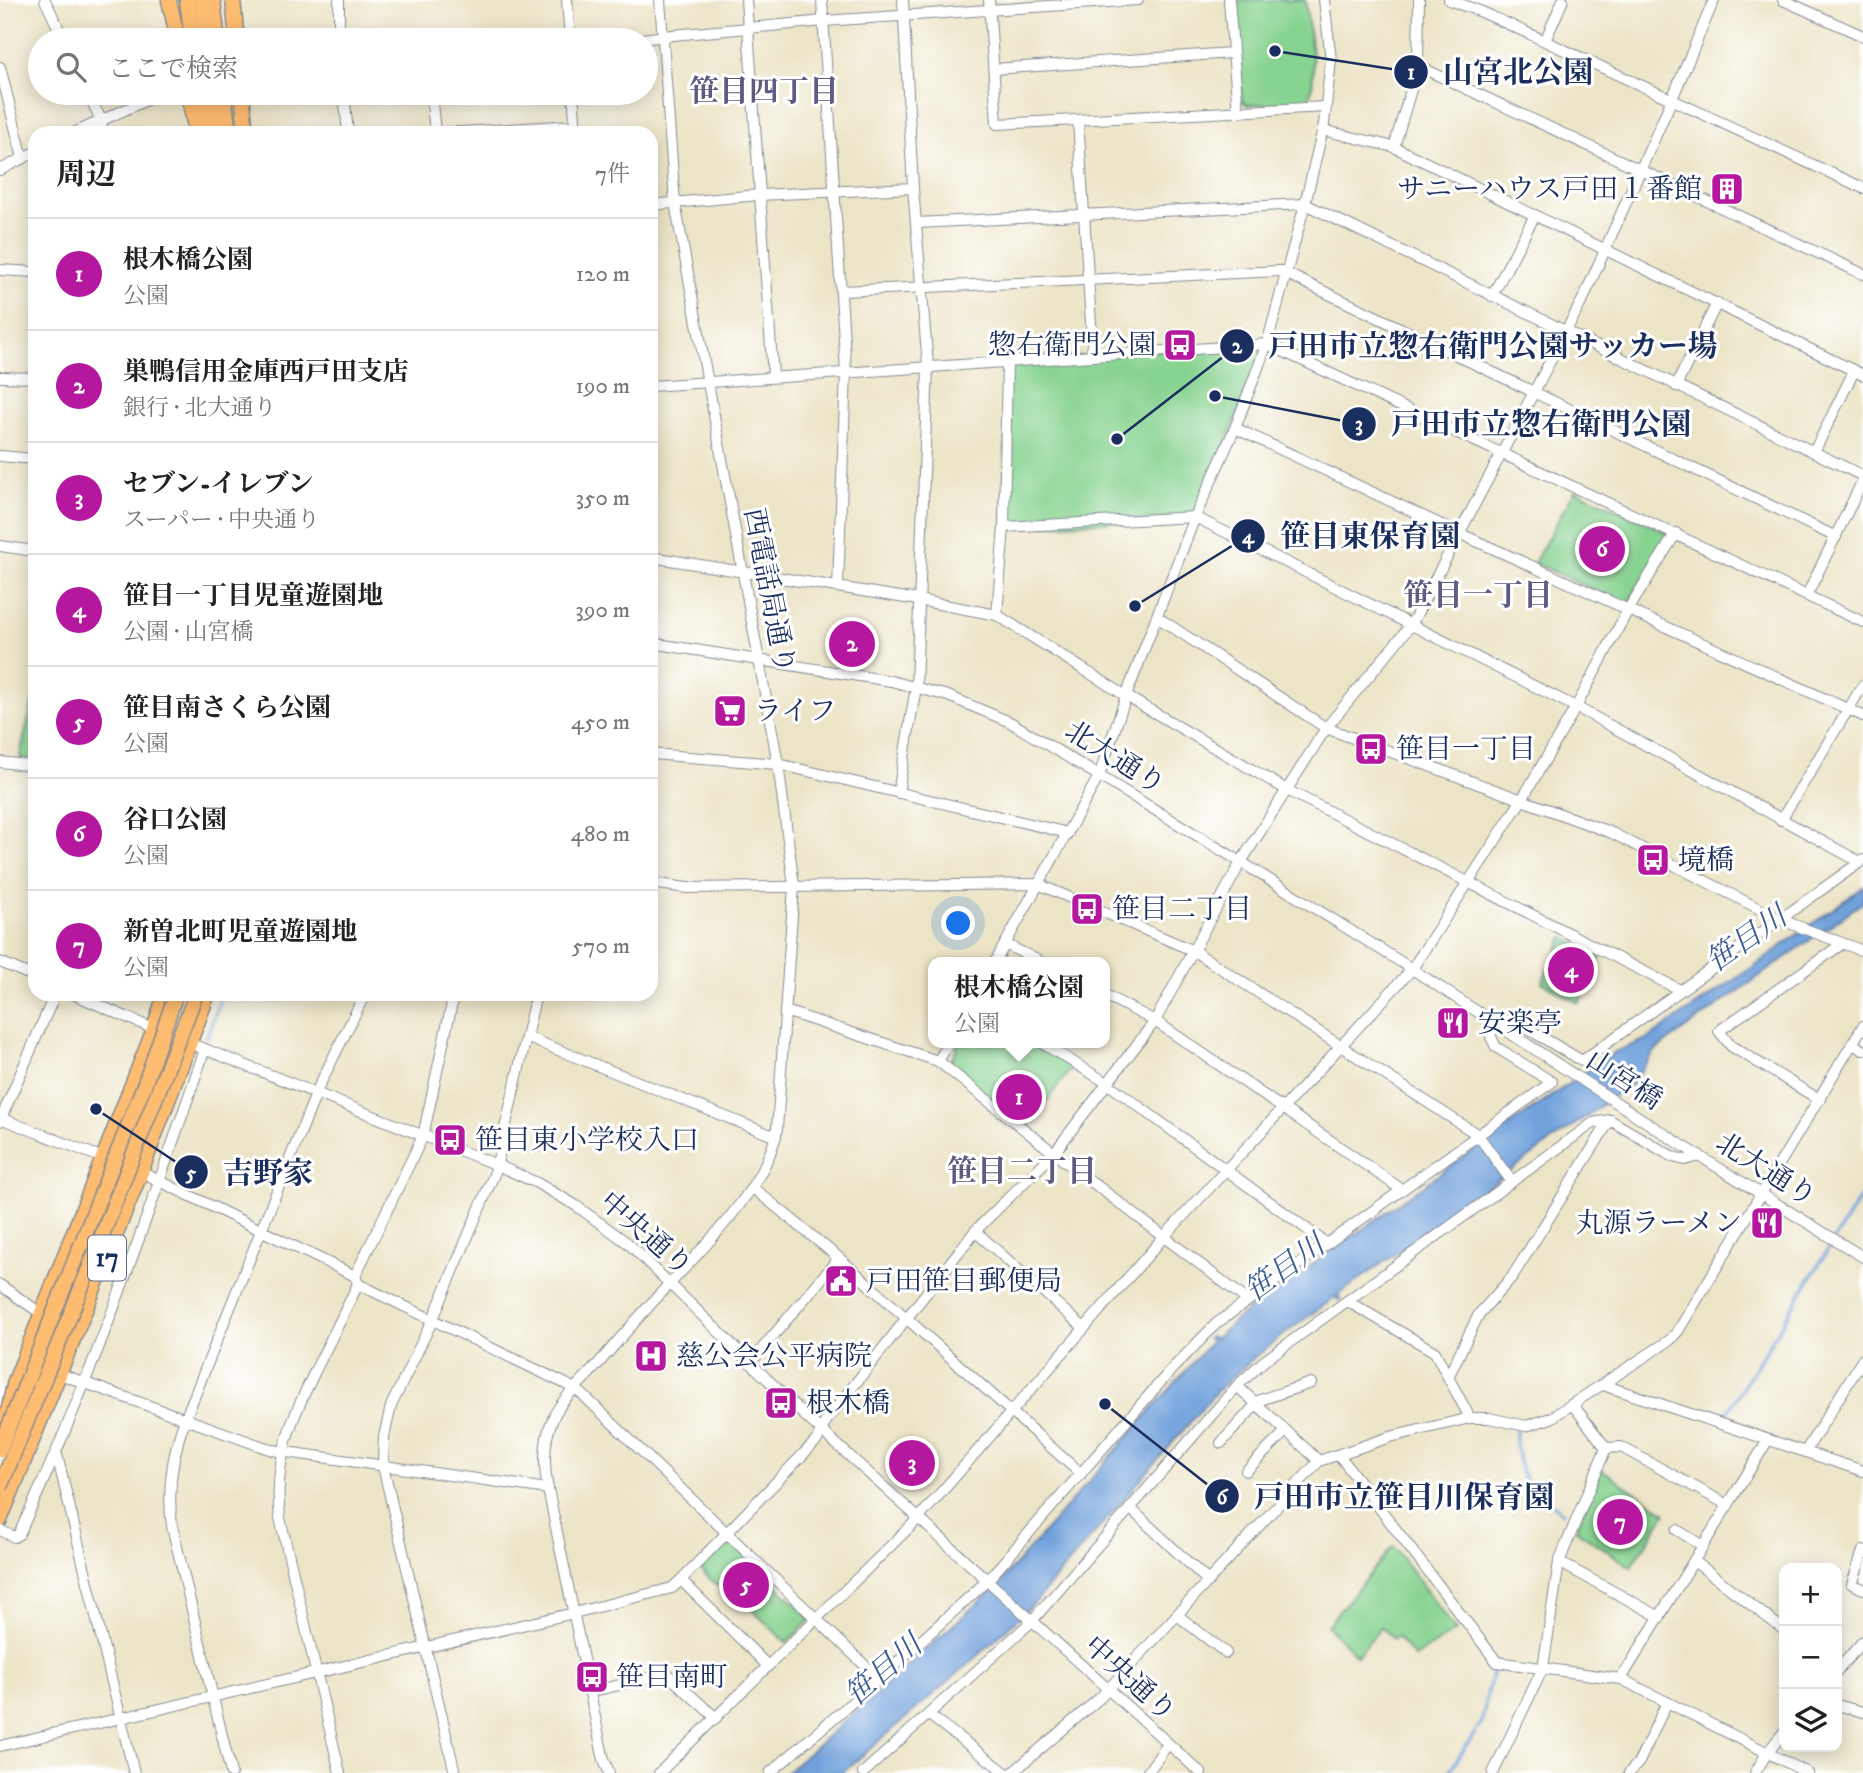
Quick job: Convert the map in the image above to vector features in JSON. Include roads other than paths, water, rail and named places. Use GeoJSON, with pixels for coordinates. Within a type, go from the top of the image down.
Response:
{"type":"FeatureCollection","features":[{"type":"Feature","properties":{"kind":"highway"},"geometry":{"type":"LineString","coordinates":[[169,0],[177,28]]}},
{"type":"Feature","properties":{"kind":"highway"},"geometry":{"type":"LineString","coordinates":[[177,0],[179,28]]}},
{"type":"Feature","properties":{"kind":"highway"},"geometry":{"type":"LineString","coordinates":[[187,0],[190,28]]}},
{"type":"Feature","properties":{"kind":"highway"},"geometry":{"type":"LineString","coordinates":[[199,0],[202,28]]}},
{"type":"Feature","properties":{"kind":"highway"},"geometry":{"type":"LineString","coordinates":[[207,0],[210,28]]}},
{"type":"Feature","properties":{"kind":"highway"},"geometry":{"type":"LineString","coordinates":[[213,0],[216,28]]}},
{"type":"Feature","properties":{"kind":"highway"},"geometry":{"type":"LineString","coordinates":[[222,0],[225,28]]}},
{"type":"Feature","properties":{"kind":"highway"},"geometry":{"type":"LineString","coordinates":[[233,0],[236,28]]}},
{"type":"Feature","properties":{"kind":"highway"},"geometry":{"type":"LineString","coordinates":[[190,105],[195,126]]}},
{"type":"Feature","properties":{"kind":"highway"},"geometry":{"type":"LineString","coordinates":[[202,105],[207,126]]}},
{"type":"Feature","properties":{"kind":"highway"},"geometry":{"type":"LineString","coordinates":[[214,105],[217,126]]}},
{"type":"Feature","properties":{"kind":"highway"},"geometry":{"type":"LineString","coordinates":[[226,105],[228,126]]}},
{"type":"Feature","properties":{"kind":"highway"},"geometry":{"type":"LineString","coordinates":[[233,105],[235,126]]}},
{"type":"Feature","properties":{"kind":"highway"},"geometry":{"type":"LineString","coordinates":[[243,105],[245,126]]}},
{"type":"Feature","properties":{"kind":"highway","name":"17"},"geometry":{"type":"LineString","coordinates":[[2,1427],[15,1381],[163,1001]]}},
{"type":"Feature","properties":{"kind":"highway"},"geometry":{"type":"LineString","coordinates":[[0,1449],[145,1083],[183,1001]]}},
{"type":"Feature","properties":{"kind":"highway"},"geometry":{"type":"LineString","coordinates":[[0,1488],[94,1256],[184,1001]]}},
{"type":"Feature","properties":{"kind":"highway","name":"17"},"geometry":{"type":"LineString","coordinates":[[0,1520],[141,1172],[198,1046],[207,1001]]}},
{"type":"Feature","properties":{"kind":"highway","name":"17"},"geometry":{"type":"LineString","coordinates":[[0,1504],[71,1301],[153,1085],[44,1346],[2,1427]]}},
{"type":"Feature","properties":{"kind":"street"},"geometry":{"type":"LineString","coordinates":[[45,0],[58,28]]}},
{"type":"Feature","properties":{"kind":"street"},"geometry":{"type":"LineString","coordinates":[[339,0],[339,28]]}},
{"type":"Feature","properties":{"kind":"street"},"geometry":{"type":"LineString","coordinates":[[567,0],[569,28]]}},
{"type":"Feature","properties":{"kind":"street","name":"西電話局通り"},"geometry":{"type":"LineString","coordinates":[[609,1773],[589,1692],[548,1489],[544,1463],[546,1440],[559,1407],[671,1284],[752,1188],[776,1137],[794,886],[778,764],[675,203],[660,0]]}},
{"type":"Feature","properties":{"kind":"street"},"geometry":{"type":"LineString","coordinates":[[746,0],[773,376]]}},
{"type":"Feature","properties":{"kind":"street"},"geometry":{"type":"LineString","coordinates":[[822,0],[846,372],[838,587]]}},
{"type":"Feature","properties":{"kind":"street"},"geometry":{"type":"LineString","coordinates":[[898,793],[916,687],[928,366],[913,188],[903,0]]}},
{"type":"Feature","properties":{"kind":"street"},"geometry":{"type":"LineString","coordinates":[[658,37],[990,5],[1138,0]]}},
{"type":"Feature","properties":{"kind":"street"},"geometry":{"type":"LineString","coordinates":[[1230,0],[1238,112]]}},
{"type":"Feature","properties":{"kind":"street"},"geometry":{"type":"LineString","coordinates":[[998,957],[1099,776],[1126,696],[1195,516],[1235,428],[1267,344],[1305,204],[1326,107],[1331,60],[1324,0]]}},
{"type":"Feature","properties":{"kind":"street"},"geometry":{"type":"LineString","coordinates":[[1394,146],[1418,66],[1419,0]]}},
{"type":"Feature","properties":{"kind":"street"},"geometry":{"type":"LineString","coordinates":[[1449,0],[1545,41],[1863,188]]}},
{"type":"Feature","properties":{"kind":"street"},"geometry":{"type":"LineString","coordinates":[[1545,41],[1563,0]]}},
{"type":"Feature","properties":{"kind":"street"},"geometry":{"type":"LineString","coordinates":[[0,1746],[574,1613],[672,1588],[681,1580],[817,1440],[826,1421],[975,1231],[1054,1153],[1155,1021],[1241,862],[1326,728],[1411,625],[1606,249],[1714,0]]}},
{"type":"Feature","properties":{"kind":"street"},"geometry":{"type":"LineString","coordinates":[[1783,0],[1863,36]]}},
{"type":"Feature","properties":{"kind":"street"},"geometry":{"type":"LineString","coordinates":[[990,5],[997,124],[1326,107]]}},
{"type":"Feature","properties":{"kind":"street"},"geometry":{"type":"LineString","coordinates":[[994,69],[1232,53]]}},
{"type":"Feature","properties":{"kind":"street"},"geometry":{"type":"LineString","coordinates":[[1418,66],[1863,274]]}},
{"type":"Feature","properties":{"kind":"street"},"geometry":{"type":"LineString","coordinates":[[0,67],[23,159]]}},
{"type":"Feature","properties":{"kind":"street"},"geometry":{"type":"LineString","coordinates":[[94,105],[102,126]]}},
{"type":"Feature","properties":{"kind":"street"},"geometry":{"type":"LineString","coordinates":[[89,126],[135,105]]}},
{"type":"Feature","properties":{"kind":"street"},"geometry":{"type":"LineString","coordinates":[[345,105],[347,126]]}},
{"type":"Feature","properties":{"kind":"street"},"geometry":{"type":"LineString","coordinates":[[432,105],[434,126]]}},
{"type":"Feature","properties":{"kind":"street"},"geometry":{"type":"LineString","coordinates":[[574,105],[575,126]]}},
{"type":"Feature","properties":{"kind":"street"},"geometry":{"type":"LineString","coordinates":[[1078,120],[1093,355]]}},
{"type":"Feature","properties":{"kind":"street"},"geometry":{"type":"LineString","coordinates":[[1322,130],[1394,146],[1859,373],[1814,452]]}},
{"type":"Feature","properties":{"kind":"street"},"geometry":{"type":"LineString","coordinates":[[0,170],[28,156]]}},
{"type":"Feature","properties":{"kind":"street"},"geometry":{"type":"LineString","coordinates":[[658,204],[758,195],[913,188]]}},
{"type":"Feature","properties":{"kind":"street"},"geometry":{"type":"LineString","coordinates":[[916,223],[1305,204],[1863,478],[1807,595]]}},
{"type":"Feature","properties":{"kind":"street"},"geometry":{"type":"LineString","coordinates":[[1492,296],[1535,215]]}},
{"type":"Feature","properties":{"kind":"street"},"geometry":{"type":"LineString","coordinates":[[0,270],[28,272]]}},
{"type":"Feature","properties":{"kind":"street"},"geometry":{"type":"LineString","coordinates":[[841,291],[1286,272],[1836,537]]}},
{"type":"Feature","properties":{"kind":"street"},"geometry":{"type":"LineString","coordinates":[[1676,386],[1717,303]]}},
{"type":"Feature","properties":{"kind":"street"},"geometry":{"type":"LineString","coordinates":[[658,385],[1267,344],[1863,622]]}},
{"type":"Feature","properties":{"kind":"street"},"geometry":{"type":"LineString","coordinates":[[997,615],[1004,527],[1007,361]]}},
{"type":"Feature","properties":{"kind":"street"},"geometry":{"type":"LineString","coordinates":[[0,377],[28,378]]}},
{"type":"Feature","properties":{"kind":"street"},"geometry":{"type":"LineString","coordinates":[[1235,428],[1863,716]]}},
{"type":"Feature","properties":{"kind":"street"},"geometry":{"type":"LineString","coordinates":[[0,456],[28,459]]}},
{"type":"Feature","properties":{"kind":"street"},"geometry":{"type":"LineString","coordinates":[[771,1773],[989,1582],[1171,1370],[1217,1323],[1552,1082],[1496,1047],[1491,1037],[1489,1021],[1513,1020],[1582,1061],[1680,990],[1784,921],[1862,861],[1781,820],[1576,707],[1195,516],[1004,527]]}},
{"type":"Feature","properties":{"kind":"street"},"geometry":{"type":"LineString","coordinates":[[659,1773],[918,1520],[1164,1237],[1412,970],[1521,801],[1629,610],[1676,533]]}},
{"type":"Feature","properties":{"kind":"street"},"geometry":{"type":"LineString","coordinates":[[0,546],[28,550]]}},
{"type":"Feature","properties":{"kind":"street"},"geometry":{"type":"LineString","coordinates":[[658,558],[997,615],[1126,696],[1287,790],[1680,990]]}},
{"type":"Feature","properties":{"kind":"street"},"geometry":{"type":"LineString","coordinates":[[1157,617],[1326,728],[1612,833],[1784,921],[1863,951]]}},
{"type":"Feature","properties":{"kind":"street","name":"北大通り"},"geometry":{"type":"LineString","coordinates":[[658,644],[891,681],[979,708],[1010,722],[1241,862],[1508,1032]]}},
{"type":"Feature","properties":{"kind":"street"},"geometry":{"type":"LineString","coordinates":[[1781,820],[1863,685]]}},
{"type":"Feature","properties":{"kind":"street"},"geometry":{"type":"LineString","coordinates":[[658,755],[778,764],[1068,833]]}},
{"type":"Feature","properties":{"kind":"street"},"geometry":{"type":"LineString","coordinates":[[0,762],[28,765]]}},
{"type":"Feature","properties":{"kind":"street"},"geometry":{"type":"LineString","coordinates":[[658,884],[687,888],[1038,884],[1194,951],[1479,1136],[1511,1181]]}},
{"type":"Feature","properties":{"kind":"street"},"geometry":{"type":"LineString","coordinates":[[1820,1100],[1731,1046],[1719,1031],[1840,943]]}},
{"type":"Feature","properties":{"kind":"street"},"geometry":{"type":"LineString","coordinates":[[1005,944],[1031,957]]}},
{"type":"Feature","properties":{"kind":"street"},"geometry":{"type":"LineString","coordinates":[[0,962],[28,974]]}},
{"type":"Feature","properties":{"kind":"street"},"geometry":{"type":"LineString","coordinates":[[1110,998],[1155,1021],[1402,1189]]}},
{"type":"Feature","properties":{"kind":"street"},"geometry":{"type":"LineString","coordinates":[[52,1001],[1,1119],[103,1158]]}},
{"type":"Feature","properties":{"kind":"street","name":"中央通り"},"geometry":{"type":"LineString","coordinates":[[90,1001],[497,1165],[537,1183],[594,1217],[629,1244],[822,1431],[989,1582]]}},
{"type":"Feature","properties":{"kind":"street"},"geometry":{"type":"LineString","coordinates":[[231,1773],[170,1512],[173,1458],[186,1418],[317,1092],[362,1001]]}},
{"type":"Feature","properties":{"kind":"street"},"geometry":{"type":"LineString","coordinates":[[340,1773],[280,1518],[278,1485],[282,1451],[293,1415],[423,1136],[452,1001]]}},
{"type":"Feature","properties":{"kind":"street"},"geometry":{"type":"LineString","coordinates":[[455,1773],[383,1466],[384,1437],[391,1406],[433,1319],[497,1165],[534,1001]]}},
{"type":"Feature","properties":{"kind":"street"},"geometry":{"type":"LineString","coordinates":[[785,1011],[939,1061],[1054,1153],[1247,1300]]}},
{"type":"Feature","properties":{"kind":"street"},"geometry":{"type":"LineString","coordinates":[[1013,1773],[1108,1690],[1319,1461],[1390,1437],[1471,1418],[1489,1418],[1526,1426],[1551,1418],[1670,1340],[1820,1100],[1858,1047],[1863,1026]]}},
{"type":"Feature","properties":{"kind":"street","name":"山宮橋"},"geometry":{"type":"LineString","coordinates":[[1508,1032],[1680,1144]]}},
{"type":"Feature","properties":{"kind":"street"},"geometry":{"type":"LineString","coordinates":[[526,1037],[776,1137]]}},
{"type":"Feature","properties":{"kind":"street"},"geometry":{"type":"LineString","coordinates":[[0,1530],[14,1537],[19,1534],[57,1455],[160,1180],[198,1046]]}},
{"type":"Feature","properties":{"kind":"street"},"geometry":{"type":"LineString","coordinates":[[939,1061],[946,1048]]}},
{"type":"Feature","properties":{"kind":"street"},"geometry":{"type":"LineString","coordinates":[[1050,1048],[1107,1083],[1326,1243]]}},
{"type":"Feature","properties":{"kind":"street"},"geometry":{"type":"LineString","coordinates":[[863,1773],[1030,1621],[1237,1386],[1264,1361],[1593,1123],[1610,1119],[1673,1157],[1685,1160],[1700,1156]]}},
{"type":"Feature","properties":{"kind":"street"},"geometry":{"type":"LineString","coordinates":[[1448,1377],[1479,1314],[1512,1277],[1610,1119]]}},
{"type":"Feature","properties":{"kind":"street","name":"北大通り"},"geometry":{"type":"LineString","coordinates":[[1680,1144],[1863,1257]]}},
{"type":"Feature","properties":{"kind":"street"},"geometry":{"type":"LineString","coordinates":[[141,1172],[261,1229],[575,1389],[879,1679]]}},
{"type":"Feature","properties":{"kind":"street"},"geometry":{"type":"LineString","coordinates":[[752,1188],[839,1258],[1081,1474]]}},
{"type":"Feature","properties":{"kind":"street"},"geometry":{"type":"LineString","coordinates":[[975,1231],[1084,1328]]}},
{"type":"Feature","properties":{"kind":"street"},"geometry":{"type":"LineString","coordinates":[[750,1363],[839,1258]]}},
{"type":"Feature","properties":{"kind":"street"},"geometry":{"type":"LineString","coordinates":[[0,1285],[42,1314]]}},
{"type":"Feature","properties":{"kind":"street"},"geometry":{"type":"LineString","coordinates":[[1347,1301],[1435,1352],[1471,1418]]}},
{"type":"Feature","properties":{"kind":"street"},"geometry":{"type":"LineString","coordinates":[[1805,1452],[1863,1359]]}},
{"type":"Feature","properties":{"kind":"street"},"geometry":{"type":"LineString","coordinates":[[60,1374],[272,1450],[548,1489]]}},
{"type":"Feature","properties":{"kind":"street"},"geometry":{"type":"LineString","coordinates":[[1221,1443],[1260,1400],[1311,1383]]}},
{"type":"Feature","properties":{"kind":"street"},"geometry":{"type":"LineString","coordinates":[[1603,1385],[1863,1471]]}},
{"type":"Feature","properties":{"kind":"street"},"geometry":{"type":"LineString","coordinates":[[1237,1386],[1319,1461]]}},
{"type":"Feature","properties":{"kind":"street"},"geometry":{"type":"LineString","coordinates":[[1573,1405],[1606,1448]]}},
{"type":"Feature","properties":{"kind":"street"},"geometry":{"type":"LineString","coordinates":[[1246,1471],[1286,1431]]}},
{"type":"Feature","properties":{"kind":"street"},"geometry":{"type":"LineString","coordinates":[[1621,1679],[1768,1440]]}},
{"type":"Feature","properties":{"kind":"street"},"geometry":{"type":"LineString","coordinates":[[1606,1448],[1620,1447],[1728,1505]]}},
{"type":"Feature","properties":{"kind":"street"},"geometry":{"type":"LineString","coordinates":[[1493,1773],[1543,1668],[1559,1562],[1606,1448]]}},
{"type":"Feature","properties":{"kind":"street"},"geometry":{"type":"LineString","coordinates":[[57,1455],[134,1773]]}},
{"type":"Feature","properties":{"kind":"street"},"geometry":{"type":"LineString","coordinates":[[1339,1455],[1497,1662],[1621,1679],[1808,1773]]}},
{"type":"Feature","properties":{"kind":"street"},"geometry":{"type":"LineString","coordinates":[[1130,1508],[1208,1581]]}},
{"type":"Feature","properties":{"kind":"street"},"geometry":{"type":"LineString","coordinates":[[1678,1530],[1703,1546]]}},
{"type":"Feature","properties":{"kind":"street"},"geometry":{"type":"LineString","coordinates":[[1863,1551],[1852,1584],[1863,1589]]}},
{"type":"Feature","properties":{"kind":"street"},"geometry":{"type":"LineString","coordinates":[[1695,1561],[1779,1626]]}},
{"type":"Feature","properties":{"kind":"street"},"geometry":{"type":"LineString","coordinates":[[1559,1562],[1660,1617]]}},
{"type":"Feature","properties":{"kind":"street"},"geometry":{"type":"LineString","coordinates":[[681,1580],[768,1666]]}},
{"type":"Feature","properties":{"kind":"street"},"geometry":{"type":"LineString","coordinates":[[989,1582],[1030,1621]]}},
{"type":"Feature","properties":{"kind":"street"},"geometry":{"type":"LineString","coordinates":[[1177,1615],[1226,1653]]}},
{"type":"Feature","properties":{"kind":"street","name":"中央通り"},"geometry":{"type":"LineString","coordinates":[[1030,1621],[1201,1773]]}},
{"type":"Feature","properties":{"kind":"street"},"geometry":{"type":"LineString","coordinates":[[1842,1664],[1863,1641]]}},
{"type":"Feature","properties":{"kind":"street"},"geometry":{"type":"LineString","coordinates":[[589,1692],[667,1674],[716,1718]]}},
{"type":"Feature","properties":{"kind":"street"},"geometry":{"type":"LineString","coordinates":[[1629,1773],[1639,1762],[1667,1702]]}},
{"type":"Feature","properties":{"kind":"street"},"geometry":{"type":"LineString","coordinates":[[1842,1706],[1863,1712]]}},
{"type":"Feature","properties":{"kind":"street"},"geometry":{"type":"LineString","coordinates":[[929,1715],[1006,1773]]}},
{"type":"Feature","properties":{"kind":"street"},"geometry":{"type":"LineString","coordinates":[[1755,1773],[1779,1738]]}},
{"type":"Feature","properties":{"kind":"street"},"geometry":{"type":"LineString","coordinates":[[1147,1773],[1168,1744]]}},
{"type":"Feature","properties":{"kind":"water","name":"笹目川"},"geometry":{"type":"Polygon","coordinates":[[[1863,887],[1863,902],[1656,1050],[1631,1084],[1338,1295],[1341,1299],[1339,1301],[1336,1297],[1289,1330],[1245,1366],[1217,1391],[1037,1600],[980,1654],[842,1773],[786,1773],[996,1587],[1211,1342],[1208,1338],[1211,1336],[1214,1339],[1249,1309],[1249,1305],[1252,1303],[1254,1306],[1489,1139],[1487,1136],[1490,1134],[1492,1137],[1615,1052],[1647,1039],[1863,887]]]}},
{"type":"Feature","properties":{"kind":"waterway"},"geometry":{"type":"LineString","coordinates":[[207,1037],[220,1001]]}},
{"type":"Feature","properties":{"kind":"waterway"},"geometry":{"type":"LineString","coordinates":[[1722,1421],[1863,1193]]}},
{"type":"Feature","properties":{"kind":"waterway"},"geometry":{"type":"LineString","coordinates":[[1517,1426],[1517,1450],[1524,1477],[1536,1492],[1563,1513]]}},
{"type":"Feature","properties":{"kind":"waterway"},"geometry":{"type":"LineString","coordinates":[[1448,1773],[1481,1724],[1494,1664]]}},
{"type":"Feature","properties":{"kind":"place","name":"山宮北公園"},"geometry":{"type":"Point","coordinates":[1275,51]}},
{"type":"Feature","properties":{"kind":"place","name":"サニーハウス戸田１番館"},"geometry":{"type":"Point","coordinates":[1727,189]}},
{"type":"Feature","properties":{"kind":"place","name":"惣右衛門公園"},"geometry":{"type":"Point","coordinates":[1180,345]}},
{"type":"Feature","properties":{"kind":"place","name":"戸田市立惣右衛門公園"},"geometry":{"type":"Point","coordinates":[1215,396]}},
{"type":"Feature","properties":{"kind":"place","name":"戸田市立惣右衛門公園サッカー場"},"geometry":{"type":"Point","coordinates":[1117,439]}},
{"type":"Feature","properties":{"kind":"place","name":"谷口公園"},"geometry":{"type":"Point","coordinates":[1602,549]}},
{"type":"Feature","properties":{"kind":"place","name":"笹目東保育園"},"geometry":{"type":"Point","coordinates":[1135,606]}},
{"type":"Feature","properties":{"kind":"place","name":"巣鴨信用金庫西戸田支店"},"geometry":{"type":"Point","coordinates":[852,644]}},
{"type":"Feature","properties":{"kind":"place","name":"ライフ"},"geometry":{"type":"Point","coordinates":[730,711]}},
{"type":"Feature","properties":{"kind":"place","name":"笹目一丁目"},"geometry":{"type":"Point","coordinates":[1371,749]}},
{"type":"Feature","properties":{"kind":"place","name":"境橋"},"geometry":{"type":"Point","coordinates":[1653,860]}},
{"type":"Feature","properties":{"kind":"place","name":"笹目二丁目"},"geometry":{"type":"Point","coordinates":[1087,909]}},
{"type":"Feature","properties":{"kind":"place","name":"笹目一丁目児童遊園地"},"geometry":{"type":"Point","coordinates":[1571,970]}},
{"type":"Feature","properties":{"kind":"place","name":"安楽亭"},"geometry":{"type":"Point","coordinates":[1453,1023]}},
{"type":"Feature","properties":{"kind":"place","name":"根木橋公園"},"geometry":{"type":"Point","coordinates":[1019,1097]}},
{"type":"Feature","properties":{"kind":"place","name":"吉野家"},"geometry":{"type":"Point","coordinates":[96,1109]}},
{"type":"Feature","properties":{"kind":"place","name":"笹目東小学校入口"},"geometry":{"type":"Point","coordinates":[450,1140]}},
{"type":"Feature","properties":{"kind":"place","name":"丸源ラーメン"},"geometry":{"type":"Point","coordinates":[1767,1223]}},
{"type":"Feature","properties":{"kind":"place","name":"戸田笹目郵便局"},"geometry":{"type":"Point","coordinates":[841,1281]}},
{"type":"Feature","properties":{"kind":"place","name":"慈公会公平病院"},"geometry":{"type":"Point","coordinates":[651,1356]}},
{"type":"Feature","properties":{"kind":"place","name":"根木橋"},"geometry":{"type":"Point","coordinates":[781,1403]}},
{"type":"Feature","properties":{"kind":"place","name":"戸田市立笹目川保育園"},"geometry":{"type":"Point","coordinates":[1105,1404]}},
{"type":"Feature","properties":{"kind":"place","name":"セブン-イレブン"},"geometry":{"type":"Point","coordinates":[912,1463]}},
{"type":"Feature","properties":{"kind":"place","name":"新曽北町児童遊園地"},"geometry":{"type":"Point","coordinates":[1620,1522]}},
{"type":"Feature","properties":{"kind":"place","name":"笹目南さくら公園"},"geometry":{"type":"Point","coordinates":[746,1585]}},
{"type":"Feature","properties":{"kind":"place","name":"笹目南町"},"geometry":{"type":"Point","coordinates":[592,1677]}},
{"type":"Feature","properties":{"kind":"district","name":"笹目四丁目"},"geometry":{"type":"Point","coordinates":[764,92]}},
{"type":"Feature","properties":{"kind":"district","name":"笹目一丁目"},"geometry":{"type":"Point","coordinates":[1478,596]}},
{"type":"Feature","properties":{"kind":"district","name":"笹目二丁目"},"geometry":{"type":"Point","coordinates":[1022,1172]}}]}
